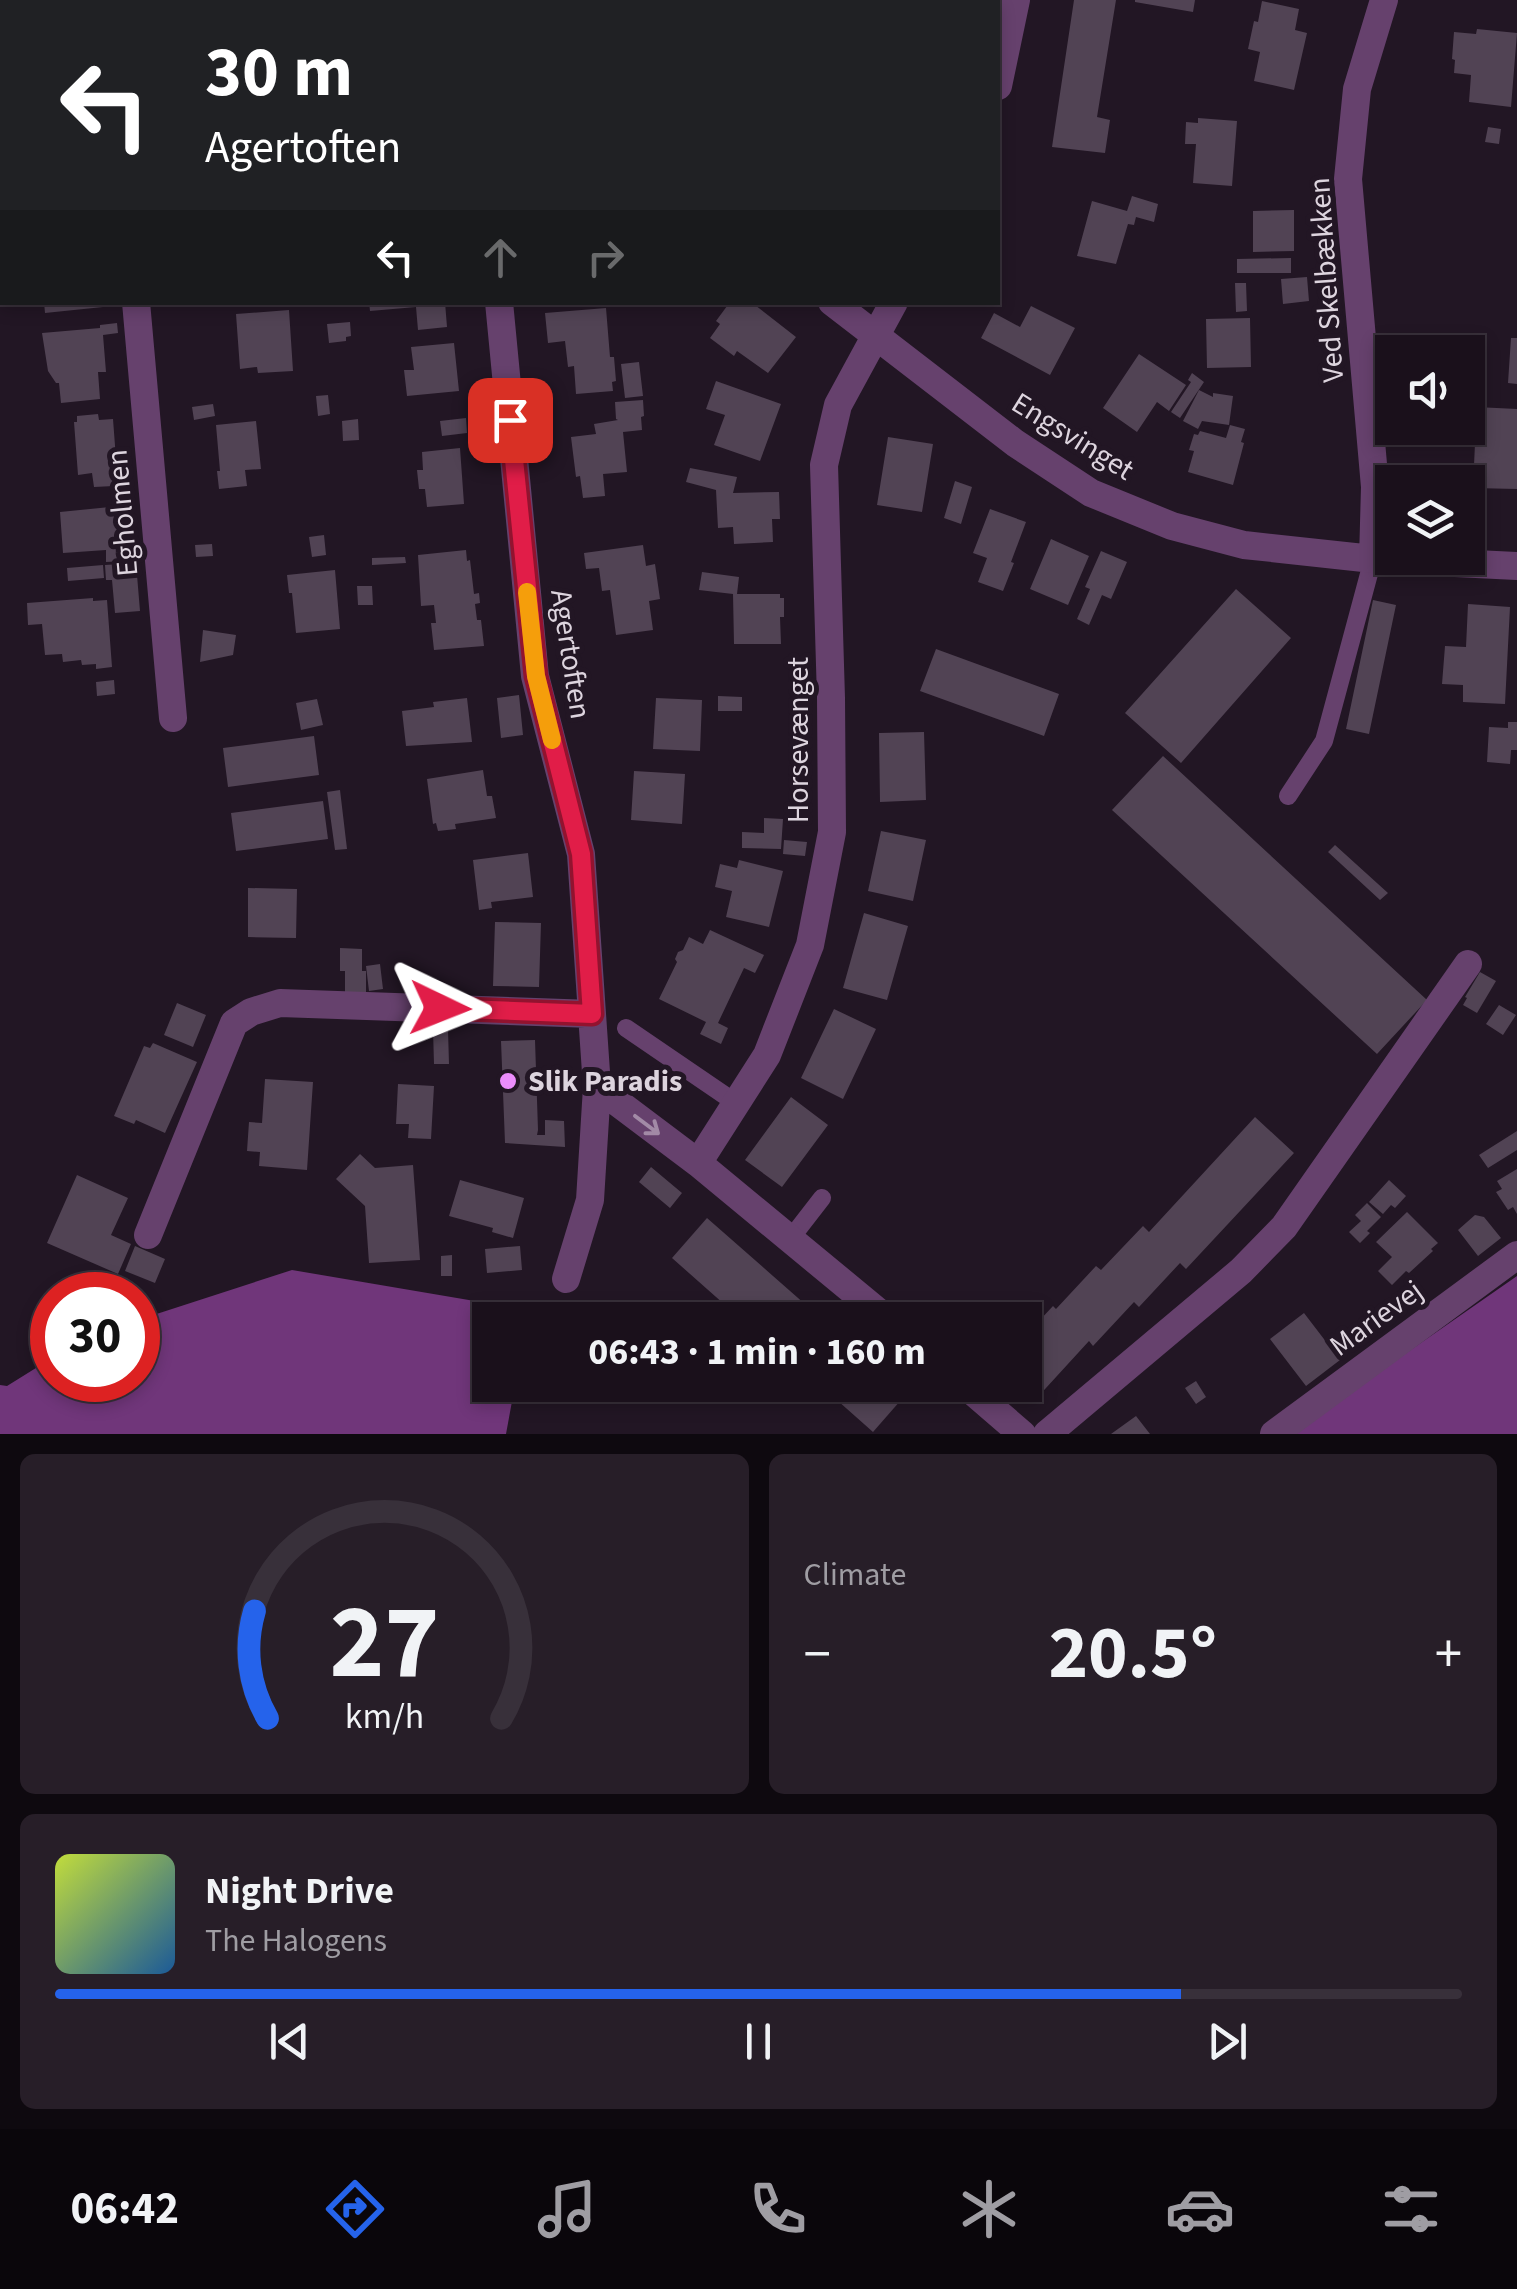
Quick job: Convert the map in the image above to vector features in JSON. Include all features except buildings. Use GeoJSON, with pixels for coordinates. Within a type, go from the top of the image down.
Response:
{"type":"FeatureCollection","features":[{"type":"Feature","properties":{"kind":"street"},"geometry":{"type":"LineString","coordinates":[[1000,76],[1016,0]]}},
{"type":"Feature","properties":{"kind":"street","name":"Ved Skelbækken"},"geometry":{"type":"LineString","coordinates":[[1374,559],[1375,486],[1348,180],[1357,88],[1384,0]]}},
{"type":"Feature","properties":{"kind":"street","name":"Egholmen"},"geometry":{"type":"LineString","coordinates":[[136,305],[173,718]]}},
{"type":"Feature","properties":{"kind":"street","name":"Agertoften"},"geometry":{"type":"LineString","coordinates":[[498,305],[536,676],[581,854],[597,1087],[590,1200],[566,1279]]}},
{"type":"Feature","properties":{"kind":"street","name":"Engsvinget"},"geometry":{"type":"LineString","coordinates":[[836,305],[1016,443],[1091,492],[1172,526],[1244,544],[1374,559],[1517,566]]}},
{"type":"Feature","properties":{"kind":"street","name":"Horsevænget"},"geometry":{"type":"LineString","coordinates":[[698,1163],[767,1055],[810,945],[832,832],[824,464],[838,404],[892,305]]}},
{"type":"Feature","properties":{"kind":"street"},"geometry":{"type":"LineString","coordinates":[[1046,1434],[1240,1271],[1284,1227],[1468,964]]}},
{"type":"Feature","properties":{"kind":"street"},"geometry":{"type":"LineString","coordinates":[[148,1235],[234,1023],[250,1012],[280,1004],[592,1014]]}},
{"type":"Feature","properties":{"kind":"street"},"geometry":{"type":"LineString","coordinates":[[597,1087],[698,1163],[867,1302]]}},
{"type":"Feature","properties":{"kind":"street","name":"Marievej"},"geometry":{"type":"LineString","coordinates":[[1274,1434],[1517,1255]]}},
{"type":"Feature","properties":{"kind":"street"},"geometry":{"type":"LineString","coordinates":[[984,1402],[1022,1434]]}},
{"type":"Feature","properties":{"kind":"lane"},"geometry":{"type":"LineString","coordinates":[[1288,796],[1324,741],[1374,559]]}},
{"type":"Feature","properties":{"kind":"lane"},"geometry":{"type":"LineString","coordinates":[[626,1028],[736,1103]]}},
{"type":"Feature","properties":{"kind":"lane"},"geometry":{"type":"LineString","coordinates":[[791,1238],[822,1198]]}},
{"type":"Feature","properties":{"kind":"shaded area"},"geometry":{"type":"Polygon","coordinates":[[[292,1270],[481,1302],[472,1302],[472,1402],[512,1402],[506,1434],[0,1434],[0,1385],[7,1386],[30,1372],[30,1402],[160,1402],[160,1313],[292,1270]]]}},
{"type":"Feature","properties":{"kind":"shaded area"},"geometry":{"type":"Polygon","coordinates":[[[1517,1276],[1517,1434],[1290,1434],[1517,1276]]]}},
{"type":"Feature","properties":{"kind":"slow traffic"},"geometry":{"type":"LineString","coordinates":[[527,592],[536,676],[552,740]]}},
{"type":"Feature","properties":{"kind":"place","name":"Slik Paradis"},"geometry":{"type":"Point","coordinates":[508,1081]}},
{"type":"Feature","properties":{"kind":"route"},"geometry":{"type":"LineString","coordinates":[[440,1008],[592,1014],[581,854],[536,676],[510,420]]}}]}
